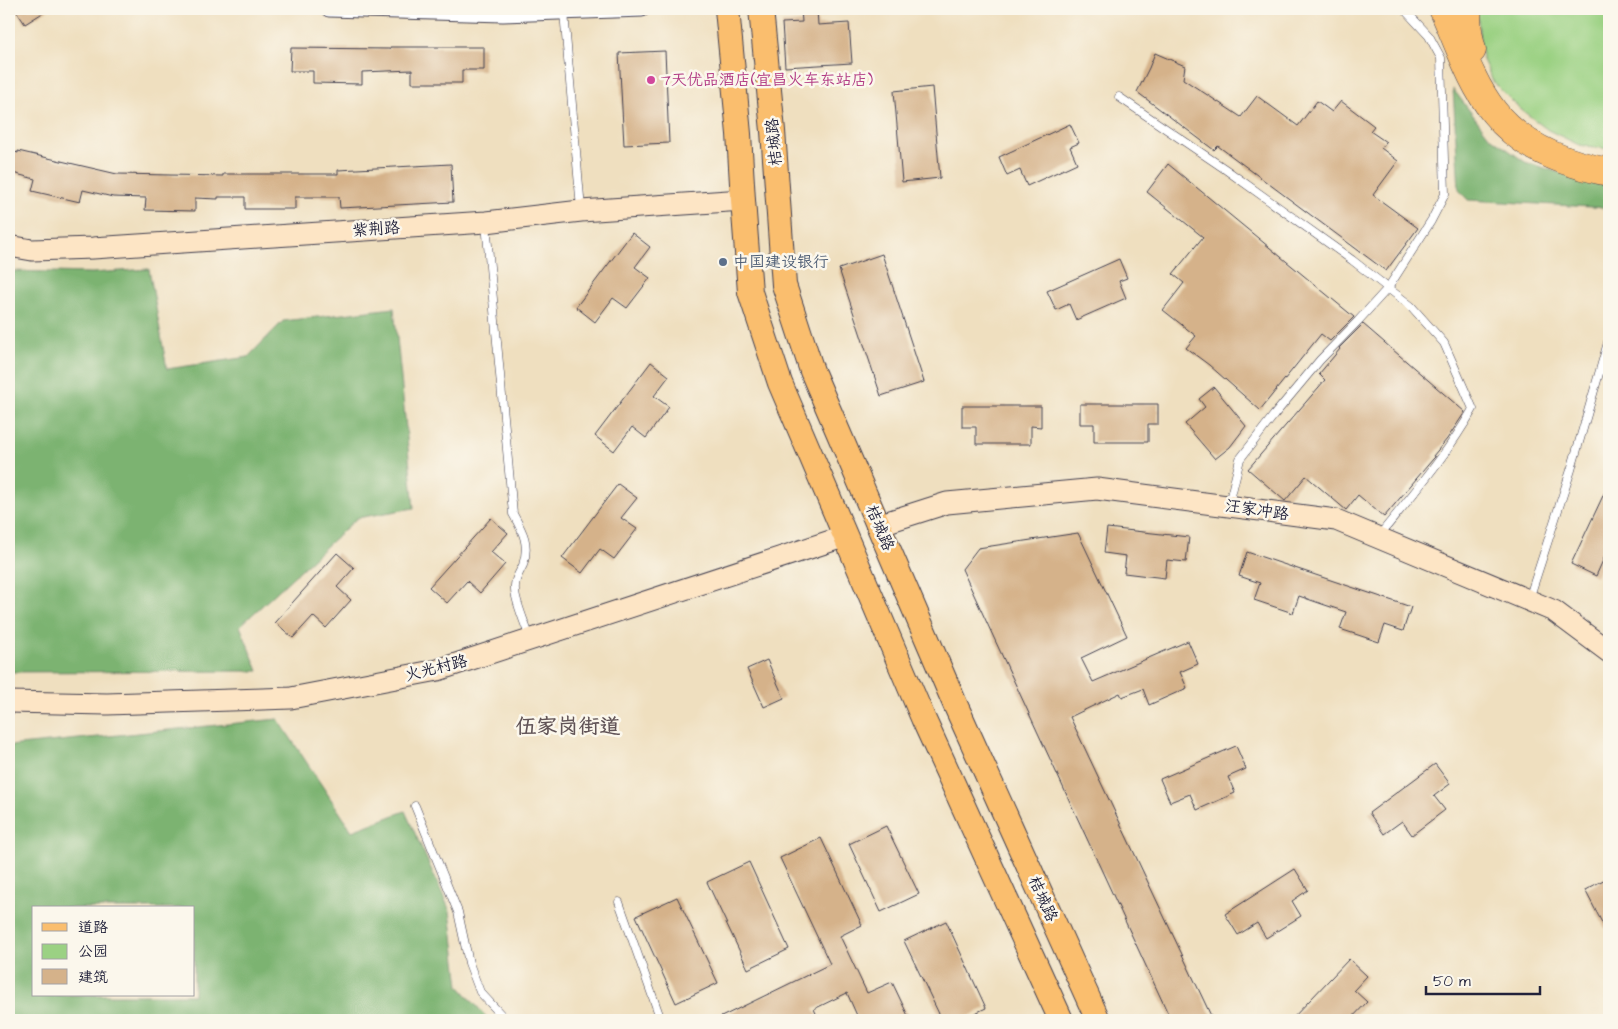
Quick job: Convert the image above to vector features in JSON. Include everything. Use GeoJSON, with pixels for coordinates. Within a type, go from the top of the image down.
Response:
{"type":"FeatureCollection","features":[{"type":"Feature","properties":{"kind":"highway"},"geometry":{"type":"LineString","coordinates":[[1443,9],[1473,76],[1493,111],[1512,132],[1547,154],[1584,167],[1609,172]]}},
{"type":"Feature","properties":{"kind":"highway"},"geometry":{"type":"LineString","coordinates":[[1468,9],[1466,19],[1476,64],[1490,89],[1509,112],[1533,131],[1572,152],[1609,161]]}},
{"type":"Feature","properties":{"kind":"main road"},"geometry":{"type":"LineString","coordinates":[[727,9],[739,134],[742,200],[750,292],[780,383],[1054,1018]]}},
{"type":"Feature","properties":{"kind":"main road","name":"桔城路"},"geometry":{"type":"LineString","coordinates":[[761,9],[773,131],[784,286],[812,371],[955,704],[1098,1020]]}},
{"type":"Feature","properties":{"kind":"street"},"geometry":{"type":"LineString","coordinates":[[329,9],[564,12],[642,9]]}},
{"type":"Feature","properties":{"kind":"street","name":"紫荆路"},"geometry":{"type":"LineString","coordinates":[[9,246],[32,250],[93,248],[486,222],[581,212],[742,200]]}},
{"type":"Feature","properties":{"kind":"street","name":"汪家冲路"},"geometry":{"type":"LineString","coordinates":[[878,525],[947,502],[1097,489],[1336,520],[1554,611],[1609,652]]}},
{"type":"Feature","properties":{"kind":"street","name":"火光村路"},"geometry":{"type":"LineString","coordinates":[[9,702],[108,704],[291,698],[438,670],[846,536]]}},
{"type":"Feature","properties":{"kind":"lane"},"geometry":{"type":"LineString","coordinates":[[1228,506],[1240,460],[1274,414],[1320,360],[1358,322],[1388,288],[1431,221],[1445,194],[1441,58],[1429,36],[1404,9]]}},
{"type":"Feature","properties":{"kind":"lane"},"geometry":{"type":"LineString","coordinates":[[564,12],[581,212]]}},
{"type":"Feature","properties":{"kind":"lane"},"geometry":{"type":"LineString","coordinates":[[1119,98],[1225,169],[1352,260],[1412,306],[1444,343],[1473,409],[1441,460],[1377,538]]}},
{"type":"Feature","properties":{"kind":"lane"},"geometry":{"type":"LineString","coordinates":[[486,222],[513,514],[525,538],[526,551],[516,578],[514,591],[531,640]]}},
{"type":"Feature","properties":{"kind":"lane"},"geometry":{"type":"LineString","coordinates":[[1528,600],[1571,470],[1609,339]]}},
{"type":"Feature","properties":{"kind":"lane"},"geometry":{"type":"LineString","coordinates":[[415,806],[458,912],[469,963],[480,992],[506,1020]]}},
{"type":"Feature","properties":{"kind":"lane"},"geometry":{"type":"LineString","coordinates":[[619,902],[661,1020]]}},
{"type":"Feature","properties":{"kind":"green space"},"geometry":{"type":"Polygon","coordinates":[[[1477,9],[1609,9],[1609,149],[1579,145],[1548,130],[1519,108],[1494,83],[1482,58],[1477,9]]]}},
{"type":"Feature","properties":{"kind":"green space"},"geometry":{"type":"Polygon","coordinates":[[[1453,89],[1489,136],[1525,162],[1609,186],[1609,208],[1468,200],[1459,190],[1453,89]]]}},
{"type":"Feature","properties":{"kind":"green space"},"geometry":{"type":"Polygon","coordinates":[[[149,269],[167,369],[248,357],[283,321],[394,308],[414,508],[357,518],[240,626],[258,671],[9,672],[9,271],[92,273],[149,269]]]}},
{"type":"Feature","properties":{"kind":"green space"},"geometry":{"type":"Polygon","coordinates":[[[278,719],[352,831],[405,811],[450,911],[459,986],[489,1020],[14,1020],[9,1017],[9,746],[278,719]]]}},
{"type":"Feature","properties":{"kind":"building"},"geometry":{"type":"Polygon","coordinates":[[[15,9],[49,9],[25,24],[15,9]]]}},
{"type":"Feature","properties":{"kind":"building"},"geometry":{"type":"Polygon","coordinates":[[[801,9],[817,9],[818,25],[849,23],[852,63],[785,67],[782,23],[802,22],[801,9]]]}},
{"type":"Feature","properties":{"kind":"building"},"geometry":{"type":"Polygon","coordinates":[[[390,47],[484,47],[484,70],[462,70],[462,83],[412,83],[412,70],[362,72],[362,84],[313,83],[313,71],[290,71],[291,48],[390,49],[390,47]]]}},
{"type":"Feature","properties":{"kind":"building"},"geometry":{"type":"Polygon","coordinates":[[[665,51],[669,143],[624,145],[619,53],[665,51]]]}},
{"type":"Feature","properties":{"kind":"building"},"geometry":{"type":"Polygon","coordinates":[[[1155,53],[1185,66],[1183,79],[1241,117],[1257,96],[1298,126],[1317,101],[1332,112],[1341,101],[1374,126],[1370,131],[1386,142],[1381,148],[1398,161],[1373,195],[1418,228],[1386,271],[1218,146],[1214,150],[1137,92],[1155,53]]]}},
{"type":"Feature","properties":{"kind":"building"},"geometry":{"type":"Polygon","coordinates":[[[932,87],[940,178],[902,182],[894,91],[932,87]]]}},
{"type":"Feature","properties":{"kind":"building"},"geometry":{"type":"Polygon","coordinates":[[[1070,124],[1079,143],[1070,147],[1077,163],[1027,186],[1020,170],[1007,176],[999,157],[1070,124]]]}},
{"type":"Feature","properties":{"kind":"building"},"geometry":{"type":"Polygon","coordinates":[[[9,150],[117,174],[223,176],[223,174],[338,174],[338,170],[451,164],[453,202],[340,208],[339,197],[295,197],[295,209],[245,209],[245,197],[218,197],[218,199],[195,198],[195,211],[145,210],[146,198],[113,197],[83,190],[80,202],[32,191],[35,179],[9,172],[9,150]]]}},
{"type":"Feature","properties":{"kind":"building"},"geometry":{"type":"Polygon","coordinates":[[[1168,164],[1354,317],[1330,341],[1321,334],[1260,410],[1209,365],[1186,348],[1196,336],[1163,310],[1184,283],[1173,274],[1203,237],[1147,192],[1168,164]]]}},
{"type":"Feature","properties":{"kind":"building"},"geometry":{"type":"Polygon","coordinates":[[[632,233],[650,247],[635,267],[650,278],[627,308],[613,298],[595,322],[576,307],[632,233]]]}},
{"type":"Feature","properties":{"kind":"building"},"geometry":{"type":"Polygon","coordinates":[[[882,254],[924,382],[881,396],[839,269],[882,254]]]}},
{"type":"Feature","properties":{"kind":"building"},"geometry":{"type":"Polygon","coordinates":[[[1119,259],[1127,278],[1119,281],[1126,298],[1076,320],[1069,304],[1056,310],[1047,291],[1119,259]]]}},
{"type":"Feature","properties":{"kind":"building"},"geometry":{"type":"Polygon","coordinates":[[[1363,324],[1465,412],[1433,456],[1435,457],[1384,517],[1358,495],[1346,510],[1306,476],[1285,501],[1248,469],[1325,380],[1319,374],[1339,348],[1363,324]]]}},
{"type":"Feature","properties":{"kind":"building"},"geometry":{"type":"Polygon","coordinates":[[[651,362],[669,376],[654,396],[669,407],[646,438],[632,427],[614,451],[595,436],[651,362]]]}},
{"type":"Feature","properties":{"kind":"building"},"geometry":{"type":"Polygon","coordinates":[[[1214,387],[1246,426],[1230,447],[1215,459],[1185,424],[1205,407],[1199,399],[1214,387]]]}},
{"type":"Feature","properties":{"kind":"building"},"geometry":{"type":"Polygon","coordinates":[[[1080,404],[1158,404],[1158,424],[1148,424],[1148,442],[1094,442],[1094,424],[1080,424],[1080,404]]]}},
{"type":"Feature","properties":{"kind":"building"},"geometry":{"type":"Polygon","coordinates":[[[962,406],[1041,406],[1041,427],[1031,426],[1031,444],[976,444],[976,427],[962,427],[962,406]]]}},
{"type":"Feature","properties":{"kind":"building"},"geometry":{"type":"Polygon","coordinates":[[[1609,483],[1609,547],[1596,576],[1571,564],[1609,483]]]}},
{"type":"Feature","properties":{"kind":"building"},"geometry":{"type":"Polygon","coordinates":[[[618,484],[637,498],[621,518],[637,529],[614,559],[600,549],[582,573],[562,558],[618,484]]]}},
{"type":"Feature","properties":{"kind":"building"},"geometry":{"type":"Polygon","coordinates":[[[491,518],[508,533],[491,552],[505,564],[480,593],[467,581],[447,603],[429,587],[491,518]]]}},
{"type":"Feature","properties":{"kind":"building"},"geometry":{"type":"Polygon","coordinates":[[[1107,528],[1189,537],[1186,562],[1167,560],[1165,578],[1124,573],[1126,556],[1104,553],[1107,528]]]}},
{"type":"Feature","properties":{"kind":"building"},"geometry":{"type":"Polygon","coordinates":[[[1078,533],[1127,636],[1081,658],[1093,682],[1188,641],[1198,664],[1180,672],[1187,688],[1149,705],[1143,689],[1122,697],[1120,693],[1070,717],[1213,1020],[1171,1020],[962,569],[978,548],[1078,533]]]}},
{"type":"Feature","properties":{"kind":"building"},"geometry":{"type":"Polygon","coordinates":[[[1247,552],[1411,607],[1403,631],[1385,625],[1379,642],[1340,629],[1346,612],[1299,596],[1293,613],[1254,600],[1260,583],[1239,576],[1247,552]]]}},
{"type":"Feature","properties":{"kind":"building"},"geometry":{"type":"Polygon","coordinates":[[[337,553],[354,568],[337,587],[351,600],[326,628],[313,616],[293,638],[275,622],[337,553]]]}},
{"type":"Feature","properties":{"kind":"building"},"geometry":{"type":"Polygon","coordinates":[[[767,660],[784,698],[764,707],[747,669],[767,660]]]}},
{"type":"Feature","properties":{"kind":"building"},"geometry":{"type":"Polygon","coordinates":[[[1236,746],[1246,769],[1228,777],[1235,793],[1197,810],[1190,794],[1170,802],[1160,779],[1236,746]]]}},
{"type":"Feature","properties":{"kind":"building"},"geometry":{"type":"Polygon","coordinates":[[[1435,764],[1450,784],[1434,796],[1445,810],[1412,835],[1402,821],[1384,834],[1369,813],[1435,764]]]}},
{"type":"Feature","properties":{"kind":"building"},"geometry":{"type":"Polygon","coordinates":[[[886,826],[919,894],[881,912],[849,844],[886,826]]]}},
{"type":"Feature","properties":{"kind":"building"},"geometry":{"type":"Polygon","coordinates":[[[821,838],[862,925],[840,936],[867,993],[892,982],[910,1020],[859,1020],[847,993],[814,1009],[819,1020],[715,1020],[830,964],[780,858],[821,838]]]}},
{"type":"Feature","properties":{"kind":"building"},"geometry":{"type":"Polygon","coordinates":[[[749,862],[789,949],[748,969],[707,882],[749,862]]]}},
{"type":"Feature","properties":{"kind":"building"},"geometry":{"type":"Polygon","coordinates":[[[1295,869],[1308,890],[1292,901],[1301,916],[1266,938],[1257,923],[1238,935],[1225,914],[1295,869]]]}},
{"type":"Feature","properties":{"kind":"building"},"geometry":{"type":"Polygon","coordinates":[[[1609,877],[1609,936],[1585,890],[1609,877]]]}},
{"type":"Feature","properties":{"kind":"building"},"geometry":{"type":"Polygon","coordinates":[[[677,897],[718,983],[676,1003],[636,916],[677,897]]]}},
{"type":"Feature","properties":{"kind":"building"},"geometry":{"type":"Polygon","coordinates":[[[946,921],[986,1008],[960,1020],[942,1020],[904,941],[946,921]]]}},
{"type":"Feature","properties":{"kind":"building"},"geometry":{"type":"Polygon","coordinates":[[[1349,959],[1367,976],[1354,990],[1367,1002],[1350,1020],[1291,1020],[1349,959]]]}},
{"type":"Feature","properties":{"kind":"place","name":"7天优品酒店(宜昌火车东站店)"},"geometry":{"type":"Point","coordinates":[651,80]}},
{"type":"Feature","properties":{"kind":"place","name":"中国建设银行"},"geometry":{"type":"Point","coordinates":[723,262]}},
{"type":"Feature","properties":{"kind":"district","name":"伍家岗街道"},"geometry":{"type":"Point","coordinates":[568,726]}}]}
